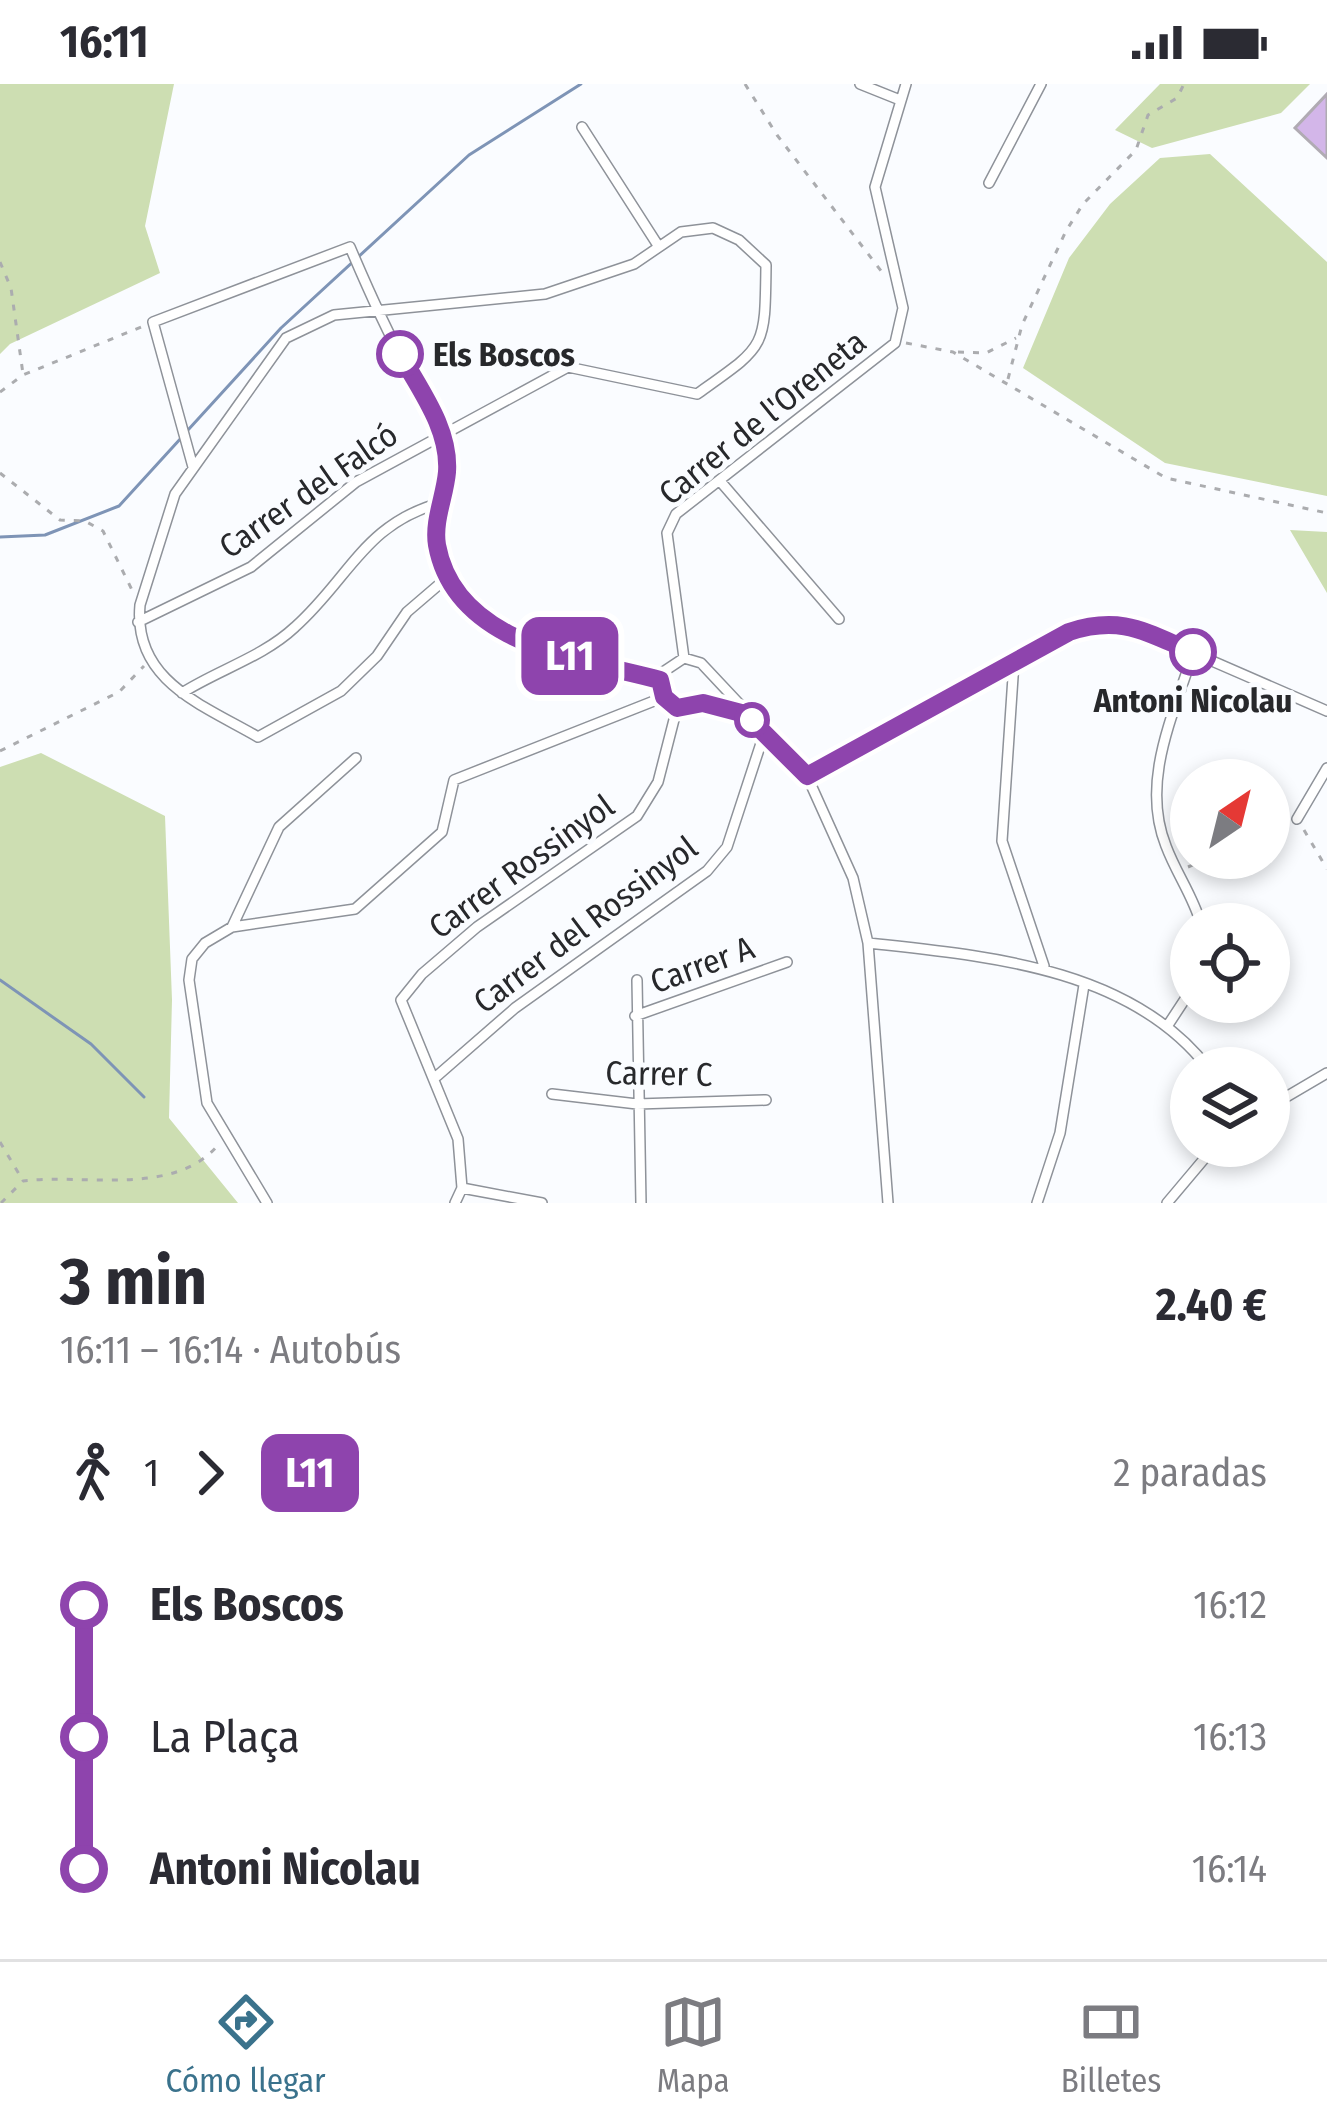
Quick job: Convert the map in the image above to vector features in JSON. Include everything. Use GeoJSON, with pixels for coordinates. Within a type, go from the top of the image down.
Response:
{"type":"FeatureCollection","features":[{"type":"Feature","properties":{"kind":"street"},"geometry":{"type":"LineString","coordinates":[[860,84],[900,100]]}},
{"type":"Feature","properties":{"kind":"street","name":"Carrer de l'Oreneta"},"geometry":{"type":"LineString","coordinates":[[684,658],[667,533],[676,514],[895,343],[903,308],[875,187],[906,84]]}},
{"type":"Feature","properties":{"kind":"street"},"geometry":{"type":"LineString","coordinates":[[989,183],[1041,84]]}},
{"type":"Feature","properties":{"kind":"street"},"geometry":{"type":"LineString","coordinates":[[449,576],[406,612],[377,656],[341,691],[258,736],[182,693],[149,661],[138,622],[175,494],[286,338],[334,315],[378,315],[545,294],[634,264],[659,247],[582,128]]}},
{"type":"Feature","properties":{"kind":"street","name":"Carrer del Falcó"},"geometry":{"type":"LineString","coordinates":[[138,622],[251,567],[356,482],[568,367],[698,394],[756,351],[765,318],[766,265],[739,240],[713,228],[681,232],[659,247]]}},
{"type":"Feature","properties":{"kind":"street"},"geometry":{"type":"LineString","coordinates":[[193,466],[153,322],[351,249],[378,315],[443,432],[447,467],[437,546],[449,576],[474,610],[526,644],[660,680]]}},
{"type":"Feature","properties":{"kind":"street"},"geometry":{"type":"LineString","coordinates":[[720,482],[839,619]]}},
{"type":"Feature","properties":{"kind":"street"},"geometry":{"type":"LineString","coordinates":[[182,693],[295,628],[379,532],[410,511],[442,502]]}},
{"type":"Feature","properties":{"kind":"street"},"geometry":{"type":"LineString","coordinates":[[807,776],[1014,662],[1103,621],[1134,627],[1327,711]]}},
{"type":"Feature","properties":{"kind":"street"},"geometry":{"type":"LineString","coordinates":[[1170,855],[1155,782],[1193,652]]}},
{"type":"Feature","properties":{"kind":"street"},"geometry":{"type":"LineString","coordinates":[[745,714],[703,703],[677,708],[664,697],[660,680],[668,665],[684,658],[701,663],[807,776],[843,850],[868,943],[888,1203]]}},
{"type":"Feature","properties":{"kind":"street"},"geometry":{"type":"LineString","coordinates":[[1014,662],[1002,841],[1044,966]]}},
{"type":"Feature","properties":{"kind":"street"},"geometry":{"type":"LineString","coordinates":[[703,703],[711,678]]}},
{"type":"Feature","properties":{"kind":"street"},"geometry":{"type":"LineString","coordinates":[[267,1203],[207,1103],[189,980],[192,959],[205,943],[232,927],[356,909],[442,832],[454,780],[664,697]]}},
{"type":"Feature","properties":{"kind":"street","name":"Carrer Rossinyol"},"geometry":{"type":"LineString","coordinates":[[436,1076],[402,1011],[406,992],[493,915],[637,816],[658,782],[677,708]]}},
{"type":"Feature","properties":{"kind":"street","name":"Carrer del Rossinyol"},"geometry":{"type":"LineString","coordinates":[[436,1076],[515,1008],[707,871],[727,847],[765,730]]}},
{"type":"Feature","properties":{"kind":"street"},"geometry":{"type":"LineString","coordinates":[[232,927],[279,826],[356,758]]}},
{"type":"Feature","properties":{"kind":"street"},"geometry":{"type":"LineString","coordinates":[[1298,819],[1327,768]]}},
{"type":"Feature","properties":{"kind":"street"},"geometry":{"type":"LineString","coordinates":[[868,943],[1044,966],[1168,1025],[1188,1047]]}},
{"type":"Feature","properties":{"kind":"street","name":"Carrer A"},"geometry":{"type":"LineString","coordinates":[[635,1016],[787,962]]}},
{"type":"Feature","properties":{"kind":"street"},"geometry":{"type":"LineString","coordinates":[[637,980],[641,1203]]}},
{"type":"Feature","properties":{"kind":"street"},"geometry":{"type":"LineString","coordinates":[[1037,1203],[1060,1133],[1084,985]]}},
{"type":"Feature","properties":{"kind":"street"},"geometry":{"type":"LineString","coordinates":[[1290,1095],[1327,1073]]}},
{"type":"Feature","properties":{"kind":"street"},"geometry":{"type":"LineString","coordinates":[[436,1076],[458,1139],[462,1188],[454,1203]]}},
{"type":"Feature","properties":{"kind":"street","name":"Carrer C"},"geometry":{"type":"LineString","coordinates":[[552,1094],[638,1104],[766,1100]]}},
{"type":"Feature","properties":{"kind":"street"},"geometry":{"type":"LineString","coordinates":[[1167,1203],[1197,1167]]}},
{"type":"Feature","properties":{"kind":"street"},"geometry":{"type":"LineString","coordinates":[[462,1188],[542,1203]]}},
{"type":"Feature","properties":{"kind":"path"},"geometry":{"type":"LineString","coordinates":[[745,84],[878,272],[896,283]]}},
{"type":"Feature","properties":{"kind":"path"},"geometry":{"type":"LineString","coordinates":[[1007,380],[1018,337],[1083,204],[1136,150],[1148,115],[1177,98],[1184,84]]}},
{"type":"Feature","properties":{"kind":"path"},"geometry":{"type":"LineString","coordinates":[[0,262],[11,288],[23,376]]}},
{"type":"Feature","properties":{"kind":"path"},"geometry":{"type":"LineString","coordinates":[[0,392],[23,376],[153,322]]}},
{"type":"Feature","properties":{"kind":"path"},"geometry":{"type":"LineString","coordinates":[[895,343],[986,352],[1018,337]]}},
{"type":"Feature","properties":{"kind":"path"},"geometry":{"type":"LineString","coordinates":[[952,352],[1007,380],[1089,436],[1166,478],[1327,513]]}},
{"type":"Feature","properties":{"kind":"path"},"geometry":{"type":"LineString","coordinates":[[0,473],[60,520],[85,521],[103,531],[140,605]]}},
{"type":"Feature","properties":{"kind":"path"},"geometry":{"type":"LineString","coordinates":[[0,751],[119,692],[149,661]]}},
{"type":"Feature","properties":{"kind":"path"},"geometry":{"type":"LineString","coordinates":[[1290,823],[1298,819],[1327,869]]}},
{"type":"Feature","properties":{"kind":"path"},"geometry":{"type":"LineString","coordinates":[[1,1203],[22,1181],[157,1176],[209,1156],[224,1138]]}},
{"type":"Feature","properties":{"kind":"path"},"geometry":{"type":"LineString","coordinates":[[0,1142],[22,1181]]}},
{"type":"Feature","properties":{"kind":"green space"},"geometry":{"type":"Polygon","coordinates":[[[0,84],[174,84],[145,226],[160,273],[10,344],[0,354],[0,84]]]}},
{"type":"Feature","properties":{"kind":"green space"},"geometry":{"type":"Polygon","coordinates":[[[1160,84],[1310,84],[1281,113],[1152,148],[1115,130],[1160,84]]]}},
{"type":"Feature","properties":{"kind":"green space"},"geometry":{"type":"Polygon","coordinates":[[[1210,154],[1327,262],[1327,496],[1165,463],[1023,368],[1069,258],[1110,204],[1160,158],[1210,154]]]}},
{"type":"Feature","properties":{"kind":"green space"},"geometry":{"type":"Polygon","coordinates":[[[1290,530],[1327,532],[1327,593],[1290,530]]]}},
{"type":"Feature","properties":{"kind":"green space"},"geometry":{"type":"Polygon","coordinates":[[[41,753],[165,816],[172,1000],[169,1118],[238,1203],[0,1203],[0,767],[41,753]]]}},
{"type":"Feature","properties":{"kind":"building"},"geometry":{"type":"Polygon","coordinates":[[[1327,94],[1327,158],[1295,128],[1327,94]]]}},
{"type":"Feature","properties":{"kind":"waterway"},"geometry":{"type":"LineString","coordinates":[[188,430],[281,328],[469,155],[581,84]]}},
{"type":"Feature","properties":{"kind":"waterway"},"geometry":{"type":"LineString","coordinates":[[0,537],[45,535],[119,506],[182,437]]}},
{"type":"Feature","properties":{"kind":"waterway"},"geometry":{"type":"LineString","coordinates":[[0,980],[91,1044],[144,1097]]}},
{"type":"Feature","properties":{"kind":"bus line","name":"L11"},"geometry":{"type":"LineString","coordinates":[[400,354],[443,432],[447,467],[437,546],[449,576],[474,610],[526,644],[660,680],[664,697],[677,708],[686,710],[703,703],[745,714],[807,776],[1069,632],[1103,621],[1134,627],[1193,652]]}},
{"type":"Feature","properties":{"kind":"place","name":"Els Boscos"},"geometry":{"type":"Point","coordinates":[400,354]}},
{"type":"Feature","properties":{"kind":"place","name":"Antoni Nicolau"},"geometry":{"type":"Point","coordinates":[1193,652]}}]}
